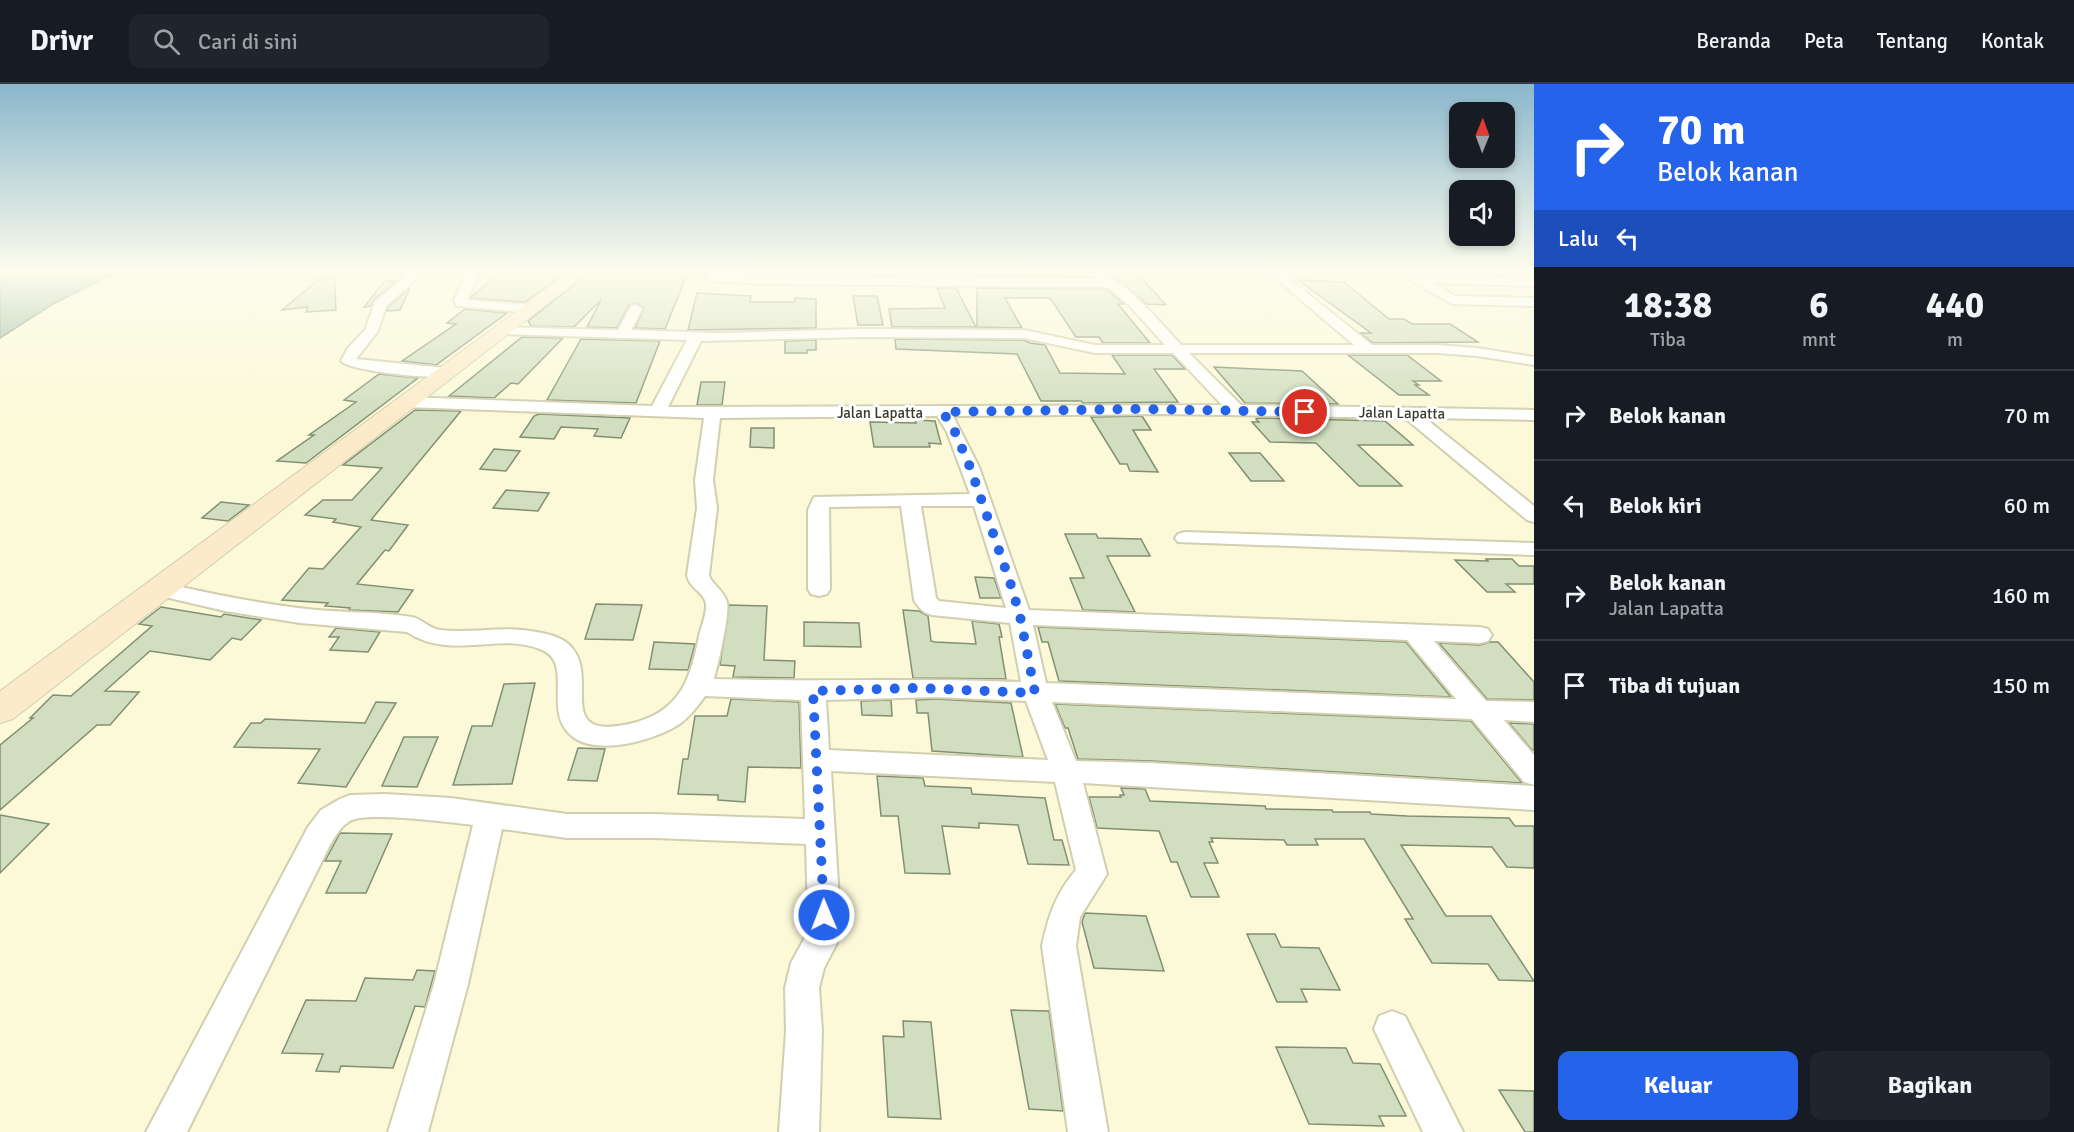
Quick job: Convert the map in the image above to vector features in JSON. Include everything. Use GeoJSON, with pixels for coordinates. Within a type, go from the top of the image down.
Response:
{"type":"FeatureCollection","features":[{"type":"Feature","properties":{"kind":"main road"},"geometry":{"type":"LineString","coordinates":[[0,710],[514,321]]}},
{"type":"Feature","properties":{"kind":"street"},"geometry":{"type":"LineString","coordinates":[[374,321],[371,331],[353,351],[348,361],[358,365],[446,373]]}},
{"type":"Feature","properties":{"kind":"street"},"geometry":{"type":"LineString","coordinates":[[622,334],[629,321]]}},
{"type":"Feature","properties":{"kind":"street"},"geometry":{"type":"LineString","coordinates":[[1152,321],[1236,410]]}},
{"type":"Feature","properties":{"kind":"street"},"geometry":{"type":"LineString","coordinates":[[1334,321],[1367,348]]}},
{"type":"Feature","properties":{"kind":"street"},"geometry":{"type":"LineString","coordinates":[[502,330],[759,337],[863,333],[1023,334],[1082,348],[1460,350],[1534,361]]}},
{"type":"Feature","properties":{"kind":"street"},"geometry":{"type":"LineString","coordinates":[[657,412],[696,336]]}},
{"type":"Feature","properties":{"kind":"street","name":"Jalan Lapatta"},"geometry":{"type":"LineString","coordinates":[[405,402],[713,413],[1236,410],[1534,415]]}},
{"type":"Feature","properties":{"kind":"street"},"geometry":{"type":"LineString","coordinates":[[943,412],[961,445],[1020,616],[1035,693],[1066,771],[1092,874],[1075,894],[1064,916],[1059,946],[1088,1132]]}},
{"type":"Feature","properties":{"kind":"street"},"geometry":{"type":"LineString","coordinates":[[160,589],[236,606],[300,616],[412,625],[430,636],[441,638],[516,638],[540,641],[559,648],[564,655],[570,672],[569,704],[572,718],[580,729],[591,734],[639,733],[656,727],[690,698],[698,687],[717,605],[712,592],[699,582],[698,575],[707,508],[704,480],[706,455],[713,413]]}},
{"type":"Feature","properties":{"kind":"street"},"geometry":{"type":"LineString","coordinates":[[1410,414],[1534,516]]}},
{"type":"Feature","properties":{"kind":"street"},"geometry":{"type":"LineString","coordinates":[[910,500],[928,604],[944,611],[1480,635]]}},
{"type":"Feature","properties":{"kind":"street"},"geometry":{"type":"LineString","coordinates":[[819,589],[818,510],[821,501],[981,500]]}},
{"type":"Feature","properties":{"kind":"street"},"geometry":{"type":"LineString","coordinates":[[1185,538],[1534,549]]}},
{"type":"Feature","properties":{"kind":"street"},"geometry":{"type":"LineString","coordinates":[[1414,633],[1534,774]]}},
{"type":"Feature","properties":{"kind":"street"},"geometry":{"type":"LineString","coordinates":[[698,687],[813,691],[916,688],[1534,712]]}},
{"type":"Feature","properties":{"kind":"street"},"geometry":{"type":"LineString","coordinates":[[799,1132],[804,1031],[802,988],[808,963],[820,942],[824,915],[813,691]]}},
{"type":"Feature","properties":{"kind":"street"},"geometry":{"type":"LineString","coordinates":[[816,760],[1066,771],[1534,798]]}},
{"type":"Feature","properties":{"kind":"street"},"geometry":{"type":"LineString","coordinates":[[166,1132],[319,836],[331,819],[350,807],[385,806],[490,815],[567,826],[654,826],[819,832]]}},
{"type":"Feature","properties":{"kind":"street"},"geometry":{"type":"LineString","coordinates":[[408,1132],[454,973],[490,815]]}},
{"type":"Feature","properties":{"kind":"street"},"geometry":{"type":"LineString","coordinates":[[1392,1029],[1443,1132]]}},
{"type":"Feature","properties":{"kind":"shaded area"},"geometry":{"type":"Polygon","coordinates":[[[0,321],[27,321],[0,338],[0,321]]]}},
{"type":"Feature","properties":{"kind":"building"},"geometry":{"type":"Polygon","coordinates":[[[450,321],[496,321],[436,365],[402,361],[456,324],[447,323],[450,321]]]}},
{"type":"Feature","properties":{"kind":"building"},"geometry":{"type":"Polygon","coordinates":[[[528,321],[580,321],[574,327],[531,326],[528,321]]]}},
{"type":"Feature","properties":{"kind":"building"},"geometry":{"type":"Polygon","coordinates":[[[590,321],[621,321],[617,328],[587,327],[590,321]]]}},
{"type":"Feature","properties":{"kind":"building"},"geometry":{"type":"Polygon","coordinates":[[[638,321],[668,321],[665,329],[635,328],[638,321]]]}},
{"type":"Feature","properties":{"kind":"building"},"geometry":{"type":"Polygon","coordinates":[[[690,321],[816,321],[816,328],[688,330],[690,321]]]}},
{"type":"Feature","properties":{"kind":"building"},"geometry":{"type":"Polygon","coordinates":[[[857,321],[882,321],[883,325],[858,325],[857,321]]]}},
{"type":"Feature","properties":{"kind":"building"},"geometry":{"type":"Polygon","coordinates":[[[891,321],[973,321],[976,327],[892,327],[891,321]]]}},
{"type":"Feature","properties":{"kind":"building"},"geometry":{"type":"Polygon","coordinates":[[[977,321],[1018,321],[1022,328],[977,327],[977,321]]]}},
{"type":"Feature","properties":{"kind":"building"},"geometry":{"type":"Polygon","coordinates":[[[1065,321],[1132,321],[1150,343],[1103,343],[1099,337],[1076,337],[1065,321]]]}},
{"type":"Feature","properties":{"kind":"building"},"geometry":{"type":"Polygon","coordinates":[[[1354,321],[1450,324],[1478,342],[1373,343],[1360,333],[1371,333],[1354,321]]]}},
{"type":"Feature","properties":{"kind":"building"},"geometry":{"type":"Polygon","coordinates":[[[522,337],[563,338],[518,384],[511,383],[494,398],[449,396],[522,337]]]}},
{"type":"Feature","properties":{"kind":"building"},"geometry":{"type":"Polygon","coordinates":[[[581,339],[660,341],[636,403],[547,400],[581,339]]]}},
{"type":"Feature","properties":{"kind":"building"},"geometry":{"type":"Polygon","coordinates":[[[895,339],[1024,340],[1045,345],[1060,373],[1125,374],[1112,355],[1172,355],[1185,369],[1154,369],[1178,402],[1041,401],[1017,354],[896,349],[895,339]]]}},
{"type":"Feature","properties":{"kind":"building"},"geometry":{"type":"Polygon","coordinates":[[[816,340],[816,350],[807,350],[807,353],[785,353],[785,341],[816,340]]]}},
{"type":"Feature","properties":{"kind":"building"},"geometry":{"type":"Polygon","coordinates":[[[1348,355],[1407,355],[1441,381],[1413,381],[1429,395],[1399,395],[1348,355]]]}},
{"type":"Feature","properties":{"kind":"building"},"geometry":{"type":"Polygon","coordinates":[[[1214,367],[1302,371],[1338,404],[1245,403],[1214,367]]]}},
{"type":"Feature","properties":{"kind":"building"},"geometry":{"type":"Polygon","coordinates":[[[379,374],[418,378],[306,463],[277,461],[356,402],[344,400],[379,374]]]}},
{"type":"Feature","properties":{"kind":"building"},"geometry":{"type":"Polygon","coordinates":[[[701,382],[725,382],[722,405],[697,405],[701,382]]]}},
{"type":"Feature","properties":{"kind":"building"},"geometry":{"type":"Polygon","coordinates":[[[415,410],[461,411],[371,520],[408,525],[389,551],[385,550],[357,584],[413,590],[398,612],[349,610],[350,608],[325,606],[328,603],[282,600],[309,568],[323,569],[361,527],[333,522],[336,519],[305,515],[323,500],[352,500],[382,468],[343,465],[415,410]]]}},
{"type":"Feature","properties":{"kind":"building"},"geometry":{"type":"Polygon","coordinates":[[[539,414],[630,418],[621,438],[594,436],[598,429],[561,427],[554,439],[520,437],[534,416],[539,414]]]}},
{"type":"Feature","properties":{"kind":"building"},"geometry":{"type":"Polygon","coordinates":[[[1142,416],[1151,430],[1133,430],[1158,472],[1130,471],[1127,464],[1120,464],[1091,417],[1142,416]]]}},
{"type":"Feature","properties":{"kind":"building"},"geometry":{"type":"Polygon","coordinates":[[[1256,419],[1385,421],[1413,445],[1358,445],[1402,486],[1359,486],[1316,443],[1270,442],[1252,422],[1259,422],[1256,419]]]}},
{"type":"Feature","properties":{"kind":"building"},"geometry":{"type":"Polygon","coordinates":[[[915,420],[935,421],[941,444],[929,443],[930,447],[874,447],[870,422],[916,423],[915,420]]]}},
{"type":"Feature","properties":{"kind":"building"},"geometry":{"type":"Polygon","coordinates":[[[751,428],[774,428],[774,448],[750,447],[751,428]]]}},
{"type":"Feature","properties":{"kind":"building"},"geometry":{"type":"Polygon","coordinates":[[[494,449],[520,451],[506,471],[480,469],[494,449]]]}},
{"type":"Feature","properties":{"kind":"building"},"geometry":{"type":"Polygon","coordinates":[[[1229,453],[1260,453],[1284,481],[1251,481],[1229,453]]]}},
{"type":"Feature","properties":{"kind":"building"},"geometry":{"type":"Polygon","coordinates":[[[506,490],[549,493],[538,511],[493,508],[506,490]]]}},
{"type":"Feature","properties":{"kind":"building"},"geometry":{"type":"Polygon","coordinates":[[[221,502],[249,505],[228,521],[202,518],[221,502]]]}},
{"type":"Feature","properties":{"kind":"building"},"geometry":{"type":"Polygon","coordinates":[[[1065,534],[1096,534],[1098,538],[1141,539],[1150,556],[1107,556],[1135,612],[1083,610],[1070,578],[1084,578],[1065,534]]]}},
{"type":"Feature","properties":{"kind":"building"},"geometry":{"type":"Polygon","coordinates":[[[1486,559],[1512,559],[1519,566],[1534,566],[1534,584],[1506,584],[1515,592],[1487,592],[1455,560],[1488,561],[1486,559]]]}},
{"type":"Feature","properties":{"kind":"building"},"geometry":{"type":"Polygon","coordinates":[[[975,577],[994,578],[1001,598],[980,598],[975,577]]]}},
{"type":"Feature","properties":{"kind":"building"},"geometry":{"type":"Polygon","coordinates":[[[596,604],[642,605],[633,640],[585,639],[596,604]]]}},
{"type":"Feature","properties":{"kind":"building"},"geometry":{"type":"Polygon","coordinates":[[[729,605],[767,606],[764,660],[795,661],[794,678],[733,677],[735,666],[720,665],[729,605]]]}},
{"type":"Feature","properties":{"kind":"building"},"geometry":{"type":"Polygon","coordinates":[[[161,607],[221,617],[224,614],[261,620],[241,640],[232,638],[210,660],[150,651],[105,691],[139,692],[110,725],[97,725],[0,810],[0,745],[33,718],[30,718],[53,695],[71,696],[152,626],[139,624],[161,607]]]}},
{"type":"Feature","properties":{"kind":"building"},"geometry":{"type":"Polygon","coordinates":[[[903,610],[919,611],[928,616],[931,641],[935,642],[976,644],[972,621],[999,624],[1006,679],[913,678],[903,610]]]}},
{"type":"Feature","properties":{"kind":"building"},"geometry":{"type":"Polygon","coordinates":[[[804,622],[859,623],[861,647],[804,646],[804,622]]]}},
{"type":"Feature","properties":{"kind":"building"},"geometry":{"type":"Polygon","coordinates":[[[1038,627],[1406,642],[1451,697],[1059,681],[1048,642],[1042,642],[1038,627]]]}},
{"type":"Feature","properties":{"kind":"building"},"geometry":{"type":"Polygon","coordinates":[[[336,628],[380,632],[368,652],[330,650],[339,637],[329,637],[336,628]]]}},
{"type":"Feature","properties":{"kind":"building"},"geometry":{"type":"Polygon","coordinates":[[[654,642],[695,644],[688,670],[649,669],[654,642]]]}},
{"type":"Feature","properties":{"kind":"building"},"geometry":{"type":"Polygon","coordinates":[[[1498,642],[1534,682],[1534,700],[1487,699],[1439,643],[1480,645],[1498,642]]]}},
{"type":"Feature","properties":{"kind":"building"},"geometry":{"type":"Polygon","coordinates":[[[535,683],[512,784],[453,785],[472,726],[492,726],[504,684],[535,683]]]}},
{"type":"Feature","properties":{"kind":"building"},"geometry":{"type":"Polygon","coordinates":[[[731,699],[799,702],[801,768],[748,767],[745,802],[718,800],[718,795],[678,794],[683,759],[688,759],[695,716],[727,716],[731,699]]]}},
{"type":"Feature","properties":{"kind":"building"},"geometry":{"type":"Polygon","coordinates":[[[891,700],[892,716],[862,715],[861,701],[891,700]]]}},
{"type":"Feature","properties":{"kind":"building"},"geometry":{"type":"Polygon","coordinates":[[[916,700],[1011,703],[1023,757],[932,751],[928,713],[917,713],[916,700]]]}},
{"type":"Feature","properties":{"kind":"building"},"geometry":{"type":"Polygon","coordinates":[[[376,702],[396,703],[346,787],[298,783],[320,749],[234,747],[251,723],[261,723],[265,719],[365,723],[376,702]]]}},
{"type":"Feature","properties":{"kind":"building"},"geometry":{"type":"Polygon","coordinates":[[[1055,704],[1471,721],[1522,783],[1151,761],[1078,759],[1068,728],[1065,728],[1055,704]]]}},
{"type":"Feature","properties":{"kind":"building"},"geometry":{"type":"Polygon","coordinates":[[[1509,723],[1534,724],[1534,750],[1532,750],[1509,723]]]}},
{"type":"Feature","properties":{"kind":"building"},"geometry":{"type":"Polygon","coordinates":[[[404,737],[438,737],[417,787],[382,786],[404,737]]]}},
{"type":"Feature","properties":{"kind":"building"},"geometry":{"type":"Polygon","coordinates":[[[578,748],[605,749],[597,781],[568,780],[578,748]]]}},
{"type":"Feature","properties":{"kind":"building"},"geometry":{"type":"Polygon","coordinates":[[[877,776],[923,778],[925,786],[971,788],[972,794],[1045,798],[1054,840],[1062,840],[1069,865],[1028,864],[1018,825],[979,823],[979,828],[942,826],[950,874],[905,873],[898,816],[881,816],[877,776]]]}},
{"type":"Feature","properties":{"kind":"building"},"geometry":{"type":"Polygon","coordinates":[[[1121,788],[1145,789],[1150,801],[1265,806],[1266,809],[1370,812],[1371,814],[1407,816],[1509,818],[1515,826],[1534,826],[1534,868],[1507,867],[1492,847],[1401,845],[1446,916],[1491,916],[1534,981],[1499,980],[1488,964],[1432,963],[1405,919],[1413,919],[1364,839],[1315,839],[1318,845],[1287,845],[1284,840],[1211,838],[1213,842],[1209,842],[1218,863],[1204,863],[1219,897],[1191,897],[1177,862],[1171,862],[1159,831],[1097,828],[1089,797],[1121,797],[1120,795],[1124,795],[1121,788]]]}},
{"type":"Feature","properties":{"kind":"building"},"geometry":{"type":"Polygon","coordinates":[[[0,815],[49,824],[0,873],[0,815]]]}},
{"type":"Feature","properties":{"kind":"building"},"geometry":{"type":"Polygon","coordinates":[[[340,833],[392,834],[366,893],[326,893],[341,861],[325,861],[340,833]]]}},
{"type":"Feature","properties":{"kind":"building"},"geometry":{"type":"Polygon","coordinates":[[[1085,913],[1146,916],[1164,971],[1094,968],[1082,922],[1085,913]]]}},
{"type":"Feature","properties":{"kind":"building"},"geometry":{"type":"Polygon","coordinates":[[[1247,934],[1275,934],[1281,947],[1319,948],[1340,990],[1301,989],[1307,1002],[1277,1002],[1247,934]]]}},
{"type":"Feature","properties":{"kind":"building"},"geometry":{"type":"Polygon","coordinates":[[[417,970],[435,971],[425,1007],[415,1006],[393,1068],[341,1066],[339,1072],[316,1071],[323,1054],[282,1053],[306,1000],[356,1001],[365,978],[413,980],[417,970]]]}},
{"type":"Feature","properties":{"kind":"building"},"geometry":{"type":"Polygon","coordinates":[[[1011,1010],[1049,1011],[1063,1111],[1029,1109],[1011,1010]]]}},
{"type":"Feature","properties":{"kind":"building"},"geometry":{"type":"Polygon","coordinates":[[[903,1021],[931,1022],[941,1119],[888,1117],[883,1036],[904,1037],[903,1021]]]}},
{"type":"Feature","properties":{"kind":"building"},"geometry":{"type":"Polygon","coordinates":[[[1276,1047],[1346,1048],[1353,1063],[1380,1064],[1406,1116],[1379,1116],[1384,1126],[1309,1124],[1276,1047]]]}},
{"type":"Feature","properties":{"kind":"building"},"geometry":{"type":"Polygon","coordinates":[[[1499,1090],[1534,1091],[1534,1132],[1525,1132],[1499,1090]]]}},
{"type":"Feature","properties":{"kind":"route"},"geometry":{"type":"LineString","coordinates":[[824,915],[813,691],[936,688],[1035,693],[1020,616],[1010,582],[970,467],[955,432],[943,412],[1139,409],[1305,412]]}}]}
